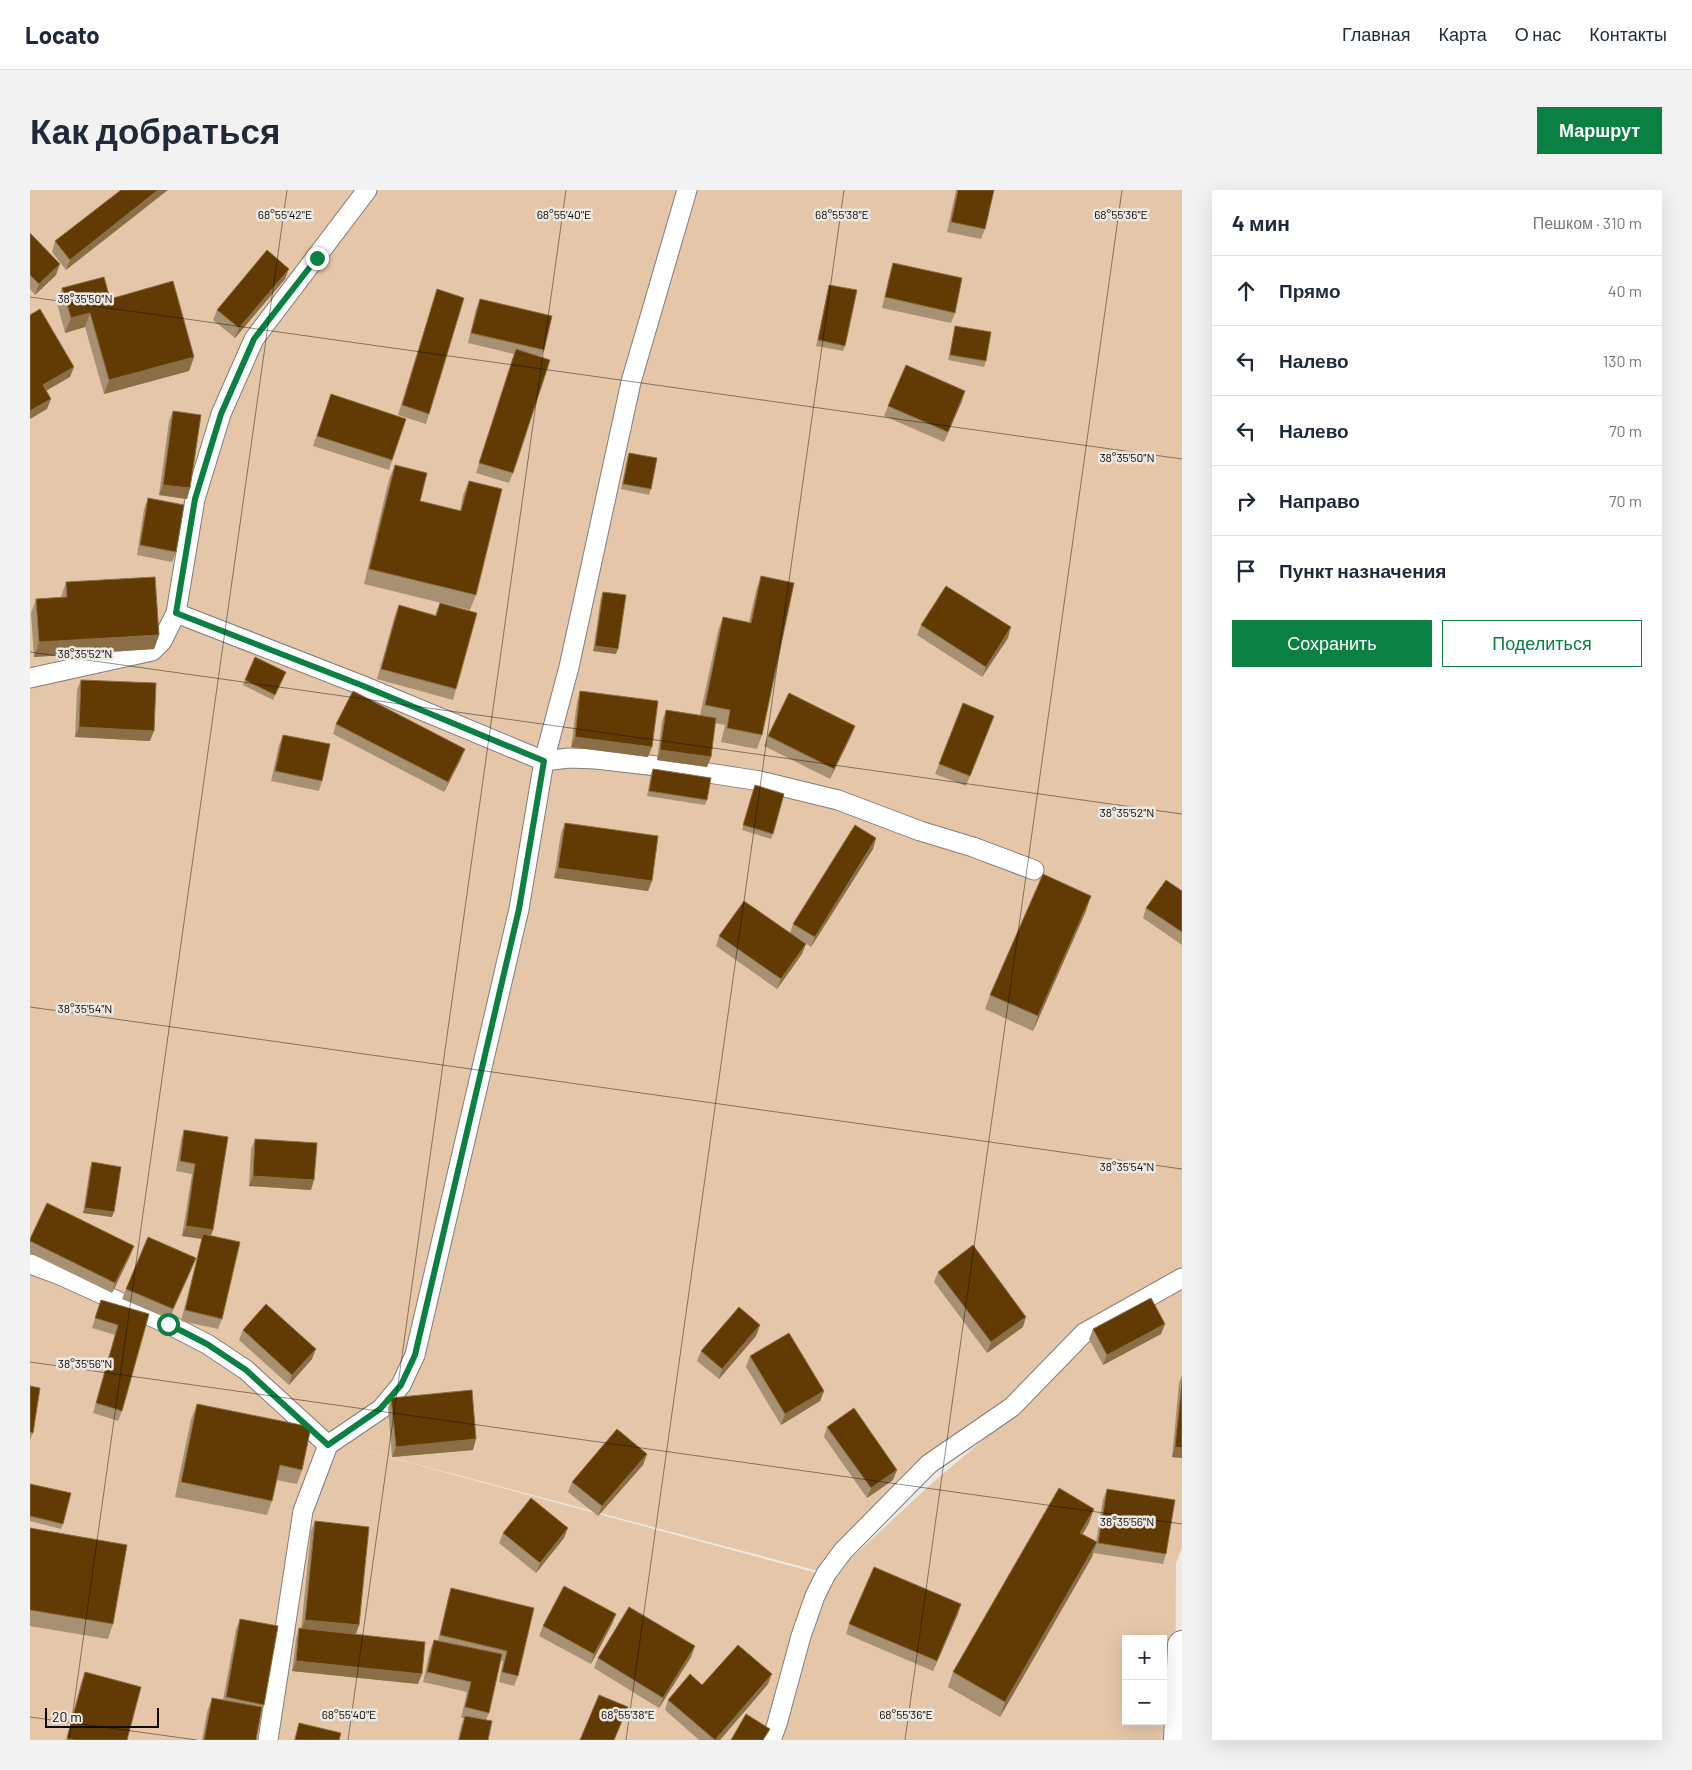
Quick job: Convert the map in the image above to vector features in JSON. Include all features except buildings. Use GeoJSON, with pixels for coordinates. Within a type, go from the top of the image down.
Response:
{"type":"FeatureCollection","features":[{"type":"Feature","properties":{"kind":"street"},"geometry":{"type":"LineString","coordinates":[[1178,1740],[1182,1645]]}},
{"type":"Feature","properties":{"kind":"lane"},"geometry":{"type":"LineString","coordinates":[[30,678],[152,651],[162,642],[176,613],[195,499],[221,414],[254,339],[368,190]]}},
{"type":"Feature","properties":{"kind":"lane"},"geometry":{"type":"LineString","coordinates":[[268,1740],[303,1511],[328,1445],[380,1409],[401,1385],[415,1355],[519,909],[544,761],[570,667],[631,382],[687,190]]}},
{"type":"Feature","properties":{"kind":"lane"},"geometry":{"type":"LineString","coordinates":[[176,613],[352,681],[544,761],[569,758],[596,759],[684,769],[760,781],[838,800],[920,831],[973,847],[1034,870]]}},
{"type":"Feature","properties":{"kind":"lane"},"geometry":{"type":"LineString","coordinates":[[30,1264],[60,1275],[168,1324],[207,1344],[246,1370],[328,1445]]}},
{"type":"Feature","properties":{"kind":"lane"},"geometry":{"type":"LineString","coordinates":[[771,1740],[801,1636],[815,1596],[826,1574],[843,1551],[929,1464],[1012,1407],[1084,1333],[1182,1278]]}},
{"type":"Feature","properties":{"kind":"shaded area"},"geometry":{"type":"Polygon","coordinates":[[[30,190],[1182,190],[1182,1282],[1086,1328],[1022,1402],[927,1479],[826,1573],[333,1442],[831,1577],[931,1484],[1023,1406],[1088,1331],[1182,1285],[1182,1548],[1176,1563],[1175,1740],[30,1740],[30,190]],[[316,1442],[269,1710],[307,1529],[316,1442]]]}},
{"type":"Feature","properties":{"kind":"route"},"geometry":{"type":"LineString","coordinates":[[168,1324],[207,1344],[246,1370],[328,1445],[380,1409],[401,1385],[415,1355],[480,1080],[519,909],[544,761],[361,685],[176,613],[195,499],[221,414],[254,339],[317,258]]}}]}
